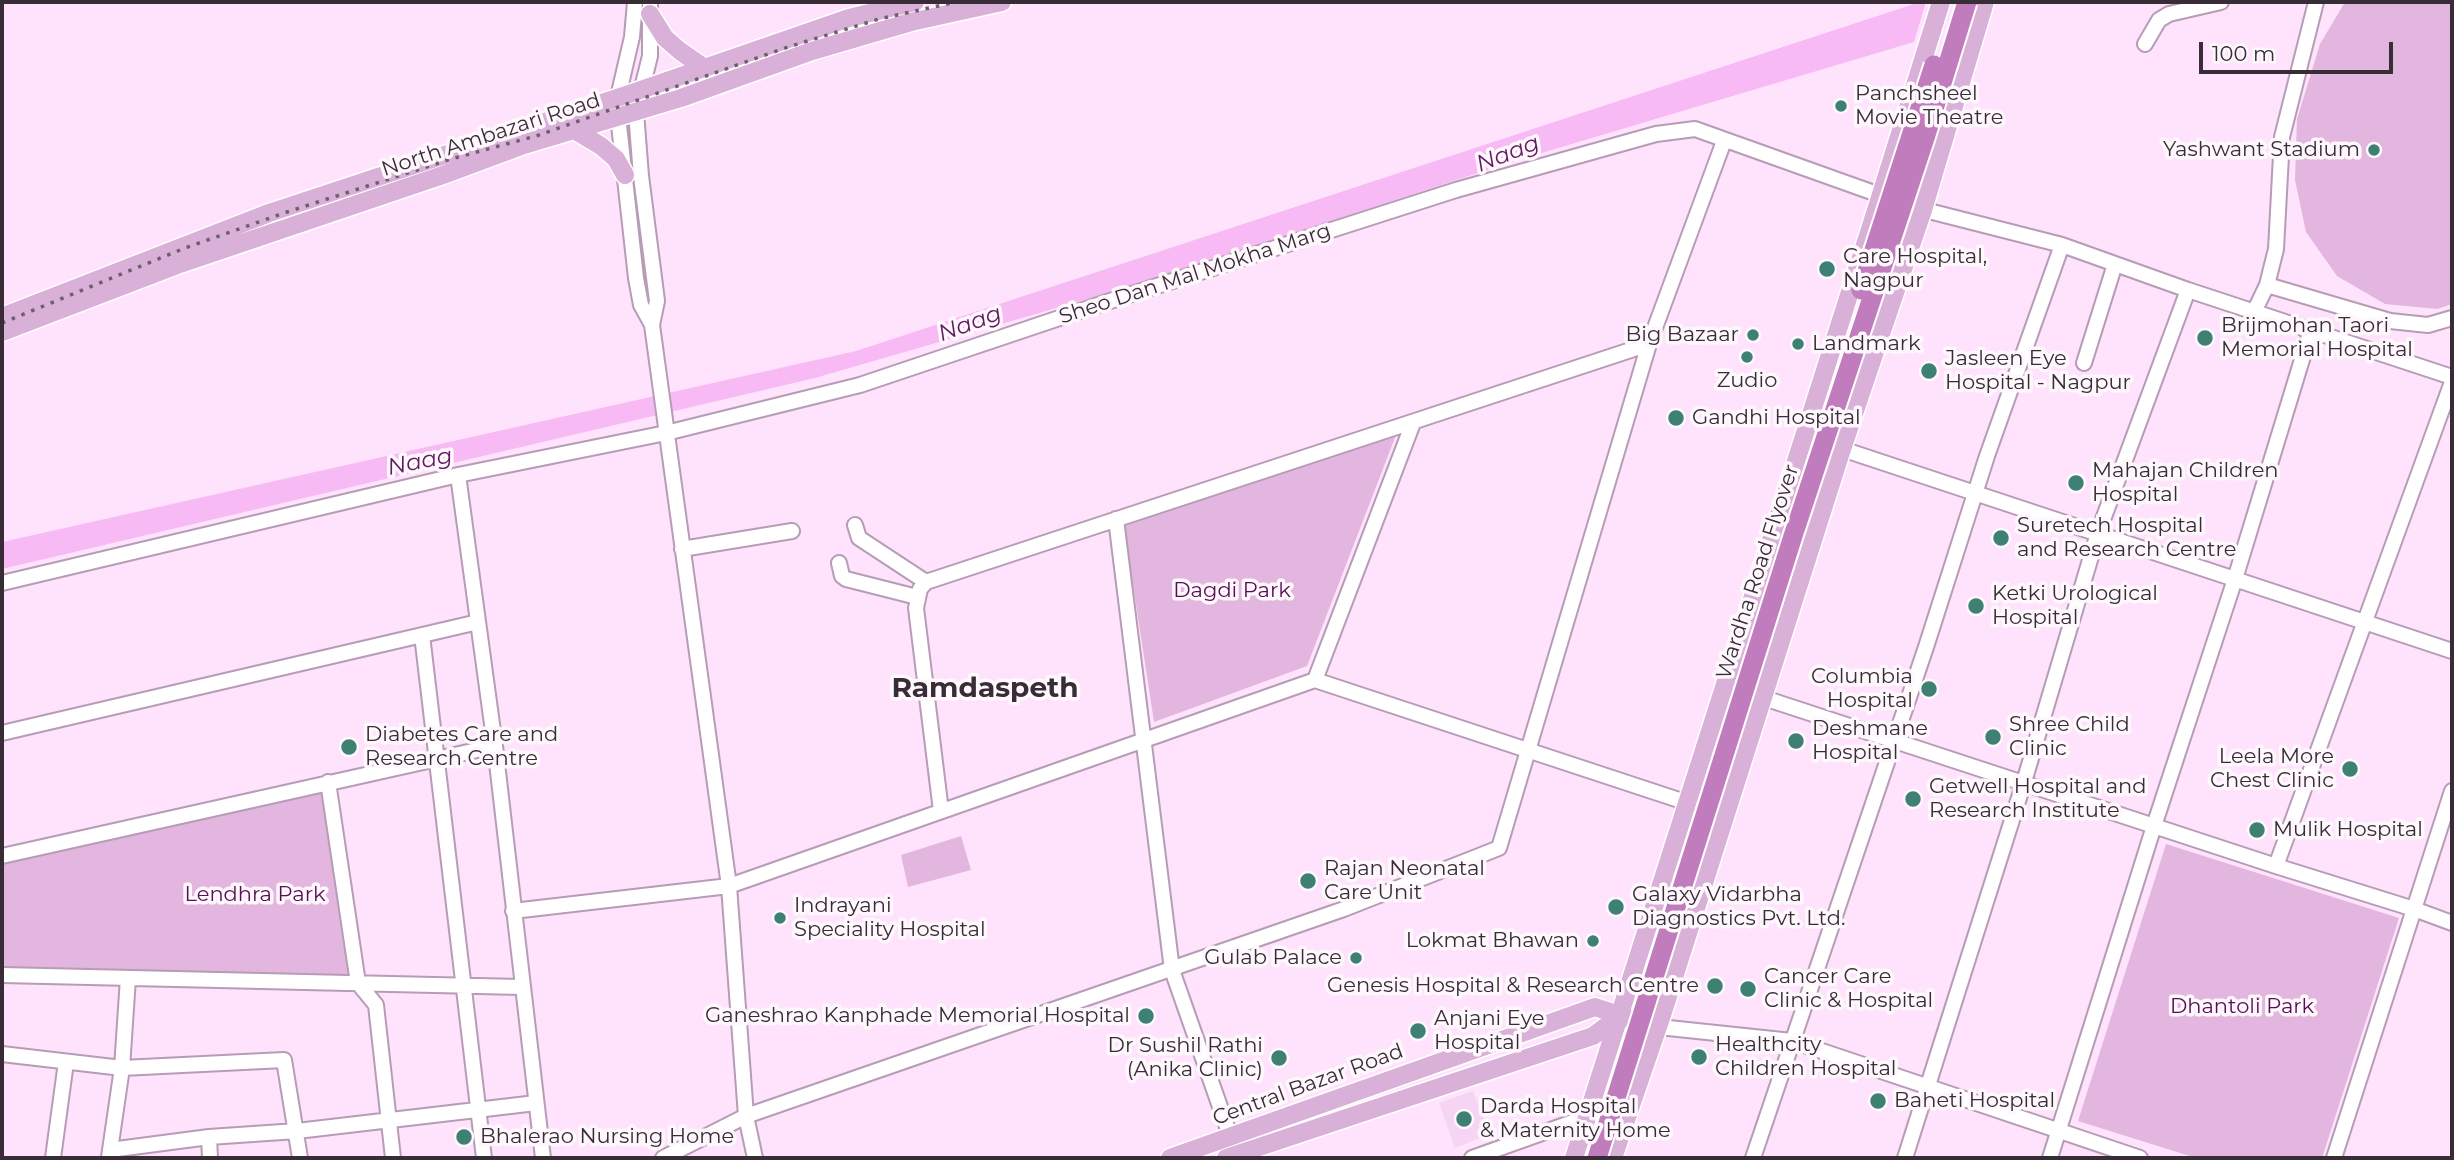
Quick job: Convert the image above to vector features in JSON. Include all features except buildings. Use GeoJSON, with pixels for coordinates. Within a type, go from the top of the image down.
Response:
{"type":"FeatureCollection","features":[{"type":"Feature","properties":{"kind":"highway","name":"Wardha Road Flyover"},"geometry":{"type":"LineString","coordinates":[[1586,1158],[1953,2]]}},
{"type":"Feature","properties":{"kind":"highway","name":"Wardha Road Flyover"},"geometry":{"type":"LineString","coordinates":[[1597,1158],[1793,536],[1925,138],[1967,2]]}},
{"type":"Feature","properties":{"kind":"main road","name":"North Ambazari Road"},"geometry":{"type":"LineString","coordinates":[[2,317],[269,213],[849,18],[915,2]]}},
{"type":"Feature","properties":{"kind":"main road","name":"North Ambazari Road"},"geometry":{"type":"LineString","coordinates":[[2,332],[252,238],[443,175],[521,146],[681,98],[812,51],[911,22],[1002,2]]}},
{"type":"Feature","properties":{"kind":"main road"},"geometry":{"type":"LineString","coordinates":[[1574,1158],[1941,2]]}},
{"type":"Feature","properties":{"kind":"main road"},"geometry":{"type":"LineString","coordinates":[[1613,1158],[1658,1027],[1842,449],[1923,210],[1985,2]]}},
{"type":"Feature","properties":{"kind":"main road"},"geometry":{"type":"LineString","coordinates":[[650,8],[665,37],[703,67]]}},
{"type":"Feature","properties":{"kind":"main road"},"geometry":{"type":"LineString","coordinates":[[576,131],[616,159],[625,175]]}},
{"type":"Feature","properties":{"kind":"main road","name":"Central Bazar Road"},"geometry":{"type":"LineString","coordinates":[[1170,1158],[1595,1007],[1658,1027]]}},
{"type":"Feature","properties":{"kind":"main road","name":"Central Bazar Road"},"geometry":{"type":"LineString","coordinates":[[1233,1157],[1593,1036],[1620,1016]]}},
{"type":"Feature","properties":{"kind":"street"},"geometry":{"type":"LineString","coordinates":[[635,2],[632,37],[618,97],[618,116],[636,278],[642,305],[652,325],[729,886],[746,1116],[755,1158]]}},
{"type":"Feature","properties":{"kind":"street"},"geometry":{"type":"LineString","coordinates":[[2145,44],[2159,20],[2169,13],[2221,2]]}},
{"type":"Feature","properties":{"kind":"street"},"geometry":{"type":"LineString","coordinates":[[2254,312],[2267,285],[2276,249],[2282,137],[2316,2]]}},
{"type":"Feature","properties":{"kind":"street"},"geometry":{"type":"LineString","coordinates":[[650,8],[650,56],[636,112],[657,301],[652,325]]}},
{"type":"Feature","properties":{"kind":"street","name":"Sheo Dan Mal Mokha Marg"},"geometry":{"type":"LineString","coordinates":[[2,583],[458,475],[666,433],[860,385],[1104,303],[1457,190],[1656,134],[1695,129],[1923,210],[2062,245],[2452,379]]}},
{"type":"Feature","properties":{"kind":"street"},"geometry":{"type":"LineString","coordinates":[[663,1158],[746,1116],[1172,970],[1370,899],[1499,848],[1650,344],[1724,141]]}},
{"type":"Feature","properties":{"kind":"street"},"geometry":{"type":"LineString","coordinates":[[1753,1158],[1895,740],[1975,493],[2062,245]]}},
{"type":"Feature","properties":{"kind":"street"},"geometry":{"type":"LineString","coordinates":[[2084,363],[2115,264]]}},
{"type":"Feature","properties":{"kind":"street"},"geometry":{"type":"LineString","coordinates":[[2267,285],[2389,321],[2428,325],[2452,318]]}},
{"type":"Feature","properties":{"kind":"street"},"geometry":{"type":"LineString","coordinates":[[1905,1158],[2024,782],[2098,533],[2188,290]]}},
{"type":"Feature","properties":{"kind":"street"},"geometry":{"type":"LineString","coordinates":[[2050,1158],[2235,579],[2311,330]]}},
{"type":"Feature","properties":{"kind":"street"},"geometry":{"type":"LineString","coordinates":[[941,811],[916,608],[917,597],[926,582],[1650,344]]}},
{"type":"Feature","properties":{"kind":"street"},"geometry":{"type":"LineString","coordinates":[[2276,866],[2452,379]]}},
{"type":"Feature","properties":{"kind":"street"},"geometry":{"type":"LineString","coordinates":[[1315,680],[1413,423]]}},
{"type":"Feature","properties":{"kind":"street"},"geometry":{"type":"LineString","coordinates":[[1842,449],[2452,651]]}},
{"type":"Feature","properties":{"kind":"street"},"geometry":{"type":"LineString","coordinates":[[458,475],[495,746],[543,1158]]}},
{"type":"Feature","properties":{"kind":"street"},"geometry":{"type":"LineString","coordinates":[[1116,519],[1172,970],[1230,1137],[1233,1157]]}},
{"type":"Feature","properties":{"kind":"street"},"geometry":{"type":"LineString","coordinates":[[855,525],[859,538],[926,582]]}},
{"type":"Feature","properties":{"kind":"street"},"geometry":{"type":"LineString","coordinates":[[682,549],[792,531]]}},
{"type":"Feature","properties":{"kind":"street"},"geometry":{"type":"LineString","coordinates":[[839,563],[842,576],[846,579],[917,597]]}},
{"type":"Feature","properties":{"kind":"street"},"geometry":{"type":"LineString","coordinates":[[2,733],[478,622]]}},
{"type":"Feature","properties":{"kind":"street"},"geometry":{"type":"LineString","coordinates":[[422,635],[484,1158]]}},
{"type":"Feature","properties":{"kind":"street"},"geometry":{"type":"LineString","coordinates":[[513,911],[729,886],[1315,680],[1688,803]]}},
{"type":"Feature","properties":{"kind":"street"},"geometry":{"type":"LineString","coordinates":[[1764,698],[2452,923]]}},
{"type":"Feature","properties":{"kind":"street"},"geometry":{"type":"LineString","coordinates":[[2,856],[495,746]]}},
{"type":"Feature","properties":{"kind":"street"},"geometry":{"type":"LineString","coordinates":[[328,782],[358,983],[376,1005],[393,1158]]}},
{"type":"Feature","properties":{"kind":"street"},"geometry":{"type":"LineString","coordinates":[[2334,1158],[2452,791]]}},
{"type":"Feature","properties":{"kind":"street"},"geometry":{"type":"LineString","coordinates":[[2,975],[522,987]]}},
{"type":"Feature","properties":{"kind":"street"},"geometry":{"type":"LineString","coordinates":[[128,978],[122,1068],[109,1154],[209,1137],[297,1131],[536,1102]]}},
{"type":"Feature","properties":{"kind":"street"},"geometry":{"type":"LineString","coordinates":[[1658,1027],[1792,1041],[2140,1158]]}},
{"type":"Feature","properties":{"kind":"street"},"geometry":{"type":"LineString","coordinates":[[2,1054],[122,1068],[284,1060],[300,1158]]}},
{"type":"Feature","properties":{"kind":"street"},"geometry":{"type":"LineString","coordinates":[[53,1158],[66,1062]]}},
{"type":"Feature","properties":{"kind":"street"},"geometry":{"type":"LineString","coordinates":[[1472,1158],[1489,1155],[1587,1117]]}},
{"type":"Feature","properties":{"kind":"street"},"geometry":{"type":"LineString","coordinates":[[209,1137],[210,1158]]}},
{"type":"Feature","properties":{"kind":"shaded area","name":"Darda Hospital & Maternity Home"},"geometry":{"type":"Polygon","coordinates":[[[1473,1091],[1490,1134],[1455,1148],[1439,1103],[1473,1091]]]}},
{"type":"Feature","properties":{"kind":"green space","name":"Yashwant Stadium"},"geometry":{"type":"Polygon","coordinates":[[[2345,2],[2452,2],[2452,304],[2437,309],[2385,304],[2337,276],[2306,232],[2295,180],[2297,119],[2320,44],[2345,2]]]}},
{"type":"Feature","properties":{"kind":"green space","name":"Dagdi Park"},"geometry":{"type":"Polygon","coordinates":[[[1396,435],[1307,666],[1154,722],[1124,526],[1396,435]]]}},
{"type":"Feature","properties":{"kind":"green space","name":"Lendhra Park"},"geometry":{"type":"Polygon","coordinates":[[[329,790],[358,983],[2,975],[2,864],[329,790]]]}},
{"type":"Feature","properties":{"kind":"green space"},"geometry":{"type":"Polygon","coordinates":[[[961,836],[971,870],[908,887],[901,855],[961,836]]]}},
{"type":"Feature","properties":{"kind":"green space","name":"Dhantoli Park"},"geometry":{"type":"Polygon","coordinates":[[[2166,844],[2399,918],[2322,1158],[2196,1158],[2078,1121],[2166,844]]]}},
{"type":"Feature","properties":{"kind":"water","name":"Naag"},"geometry":{"type":"Polygon","coordinates":[[[1926,2],[1914,42],[1518,160],[1122,289],[815,378],[2,569],[2,542],[856,351],[1926,2]]]}},
{"type":"Feature","properties":{"kind":"railway"},"geometry":{"type":"LineString","coordinates":[[2,323],[185,248],[287,212],[451,159],[536,136],[788,47],[879,19],[956,2]]}},
{"type":"Feature","properties":{"kind":"place","name":"Panchsheel Movie Theatre"},"geometry":{"type":"Point","coordinates":[1841,106]}},
{"type":"Feature","properties":{"kind":"place","name":"Yashwant Stadium"},"geometry":{"type":"Point","coordinates":[2374,150]}},
{"type":"Feature","properties":{"kind":"place","name":"Care Hospital, Nagpur"},"geometry":{"type":"Point","coordinates":[1827,269]}},
{"type":"Feature","properties":{"kind":"place","name":"Big Bazaar"},"geometry":{"type":"Point","coordinates":[1753,335]}},
{"type":"Feature","properties":{"kind":"place","name":"Brijmohan Taori Memorial Hospital"},"geometry":{"type":"Point","coordinates":[2205,338]}},
{"type":"Feature","properties":{"kind":"place","name":"Landmark"},"geometry":{"type":"Point","coordinates":[1798,344]}},
{"type":"Feature","properties":{"kind":"place","name":"Zudio"},"geometry":{"type":"Point","coordinates":[1747,357]}},
{"type":"Feature","properties":{"kind":"place","name":"Jasleen Eye Hospital - Nagpur"},"geometry":{"type":"Point","coordinates":[1929,371]}},
{"type":"Feature","properties":{"kind":"place","name":"Gandhi Hospital"},"geometry":{"type":"Point","coordinates":[1676,418]}},
{"type":"Feature","properties":{"kind":"place","name":"Mahajan Children Hospital"},"geometry":{"type":"Point","coordinates":[2076,483]}},
{"type":"Feature","properties":{"kind":"place","name":"Suretech Hospital and Research Centre"},"geometry":{"type":"Point","coordinates":[2001,538]}},
{"type":"Feature","properties":{"kind":"place","name":"Ketki Urological Hospital"},"geometry":{"type":"Point","coordinates":[1976,606]}},
{"type":"Feature","properties":{"kind":"place","name":"Columbia Hospital"},"geometry":{"type":"Point","coordinates":[1929,689]}},
{"type":"Feature","properties":{"kind":"place","name":"Shree Child Clinic"},"geometry":{"type":"Point","coordinates":[1993,737]}},
{"type":"Feature","properties":{"kind":"place","name":"Deshmane Hospital"},"geometry":{"type":"Point","coordinates":[1796,741]}},
{"type":"Feature","properties":{"kind":"place","name":"Diabetes Care and Research Centre"},"geometry":{"type":"Point","coordinates":[349,747]}},
{"type":"Feature","properties":{"kind":"place","name":"Leela More Chest Clinic"},"geometry":{"type":"Point","coordinates":[2350,769]}},
{"type":"Feature","properties":{"kind":"place","name":"Getwell Hospital and Research Institute"},"geometry":{"type":"Point","coordinates":[1913,799]}},
{"type":"Feature","properties":{"kind":"place","name":"Mulik Hospital"},"geometry":{"type":"Point","coordinates":[2257,830]}},
{"type":"Feature","properties":{"kind":"place","name":"Rajan Neonatal Care Unit"},"geometry":{"type":"Point","coordinates":[1308,881]}},
{"type":"Feature","properties":{"kind":"place","name":"Galaxy Vidarbha Diagnostics Pvt. Ltd."},"geometry":{"type":"Point","coordinates":[1616,907]}},
{"type":"Feature","properties":{"kind":"place","name":"Indrayani Speciality Hospital"},"geometry":{"type":"Point","coordinates":[780,918]}},
{"type":"Feature","properties":{"kind":"place","name":"Lokmat Bhawan"},"geometry":{"type":"Point","coordinates":[1593,941]}},
{"type":"Feature","properties":{"kind":"place","name":"Gulab Palace"},"geometry":{"type":"Point","coordinates":[1356,958]}},
{"type":"Feature","properties":{"kind":"place","name":"Genesis Hospital & Research Centre"},"geometry":{"type":"Point","coordinates":[1715,986]}},
{"type":"Feature","properties":{"kind":"place","name":"Cancer Care Clinic & Hospital"},"geometry":{"type":"Point","coordinates":[1748,989]}},
{"type":"Feature","properties":{"kind":"place","name":"Ganeshrao Kanphade Memorial Hospital"},"geometry":{"type":"Point","coordinates":[1146,1016]}},
{"type":"Feature","properties":{"kind":"place","name":"Anjani Eye Hospital"},"geometry":{"type":"Point","coordinates":[1418,1031]}},
{"type":"Feature","properties":{"kind":"place","name":"Healthcity Children Hospital"},"geometry":{"type":"Point","coordinates":[1699,1057]}},
{"type":"Feature","properties":{"kind":"place","name":"Dr Sushil Rathi (Anika Clinic)"},"geometry":{"type":"Point","coordinates":[1279,1058]}},
{"type":"Feature","properties":{"kind":"place","name":"Baheti Hospital"},"geometry":{"type":"Point","coordinates":[1878,1101]}},
{"type":"Feature","properties":{"kind":"place","name":"Darda Hospital & Maternity Home"},"geometry":{"type":"Point","coordinates":[1464,1119]}},
{"type":"Feature","properties":{"kind":"place","name":"Bhalerao Nursing Home"},"geometry":{"type":"Point","coordinates":[464,1137]}},
{"type":"Feature","properties":{"kind":"district","name":"Ramdaspeth"},"geometry":{"type":"Point","coordinates":[985,689]}}]}
